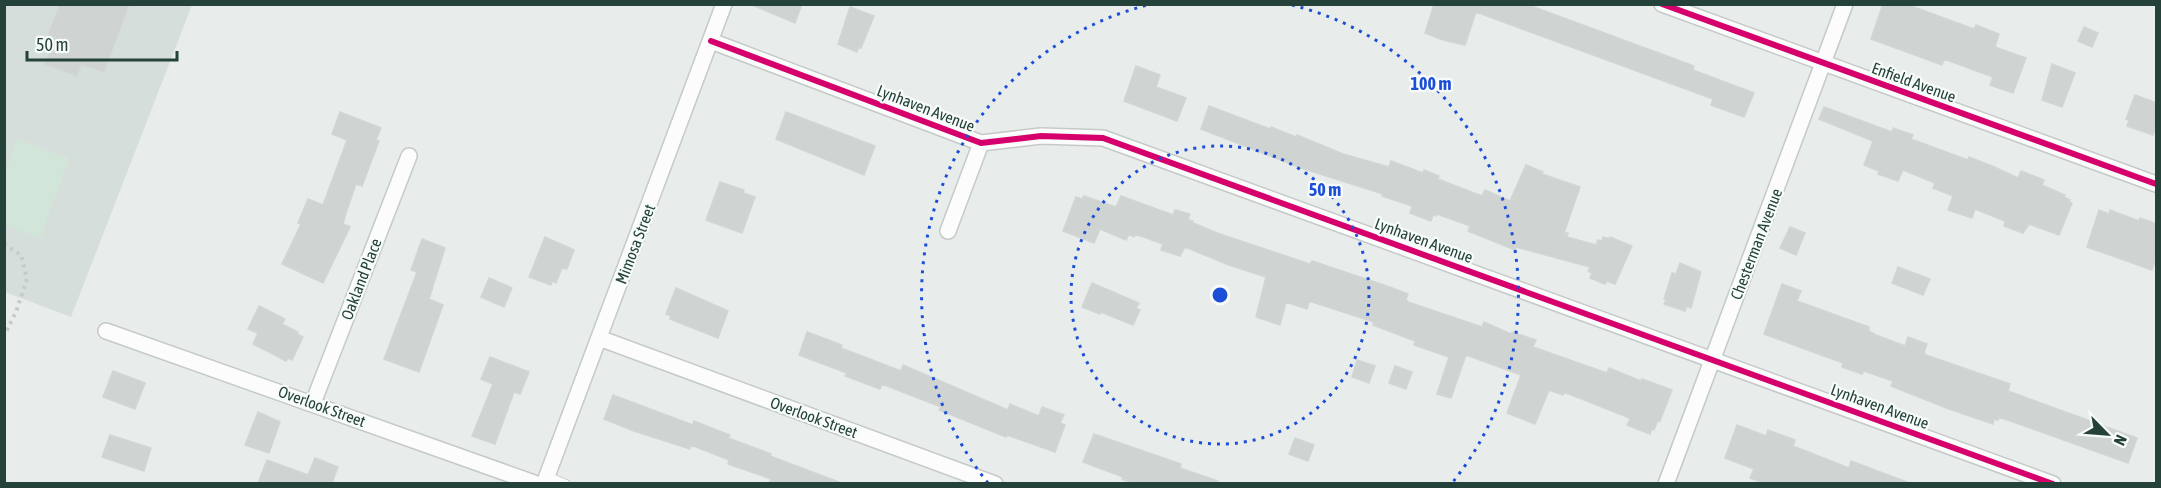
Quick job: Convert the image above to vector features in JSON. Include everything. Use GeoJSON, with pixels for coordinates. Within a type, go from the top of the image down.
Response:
{"type":"FeatureCollection","features":[{"type":"Feature","properties":{"kind":"street","name":"Mimosa Street"},"geometry":{"type":"LineString","coordinates":[[543,481],[724,4]]}},
{"type":"Feature","properties":{"kind":"street","name":"Enfield Avenue"},"geometry":{"type":"LineString","coordinates":[[1662,4],[2157,184]]}},
{"type":"Feature","properties":{"kind":"street","name":"Chesterman Avenue"},"geometry":{"type":"LineString","coordinates":[[1666,483],[1845,4]]}},
{"type":"Feature","properties":{"kind":"street","name":"Lynhaven Avenue"},"geometry":{"type":"LineString","coordinates":[[711,41],[981,143],[1041,136],[1103,138],[2053,483]]}},
{"type":"Feature","properties":{"kind":"street"},"geometry":{"type":"LineString","coordinates":[[948,231],[981,143]]}},
{"type":"Feature","properties":{"kind":"street","name":"Oakland Place"},"geometry":{"type":"LineString","coordinates":[[313,403],[409,156]]}},
{"type":"Feature","properties":{"kind":"street","name":"Overlook Street"},"geometry":{"type":"LineString","coordinates":[[106,331],[543,481]]}},
{"type":"Feature","properties":{"kind":"street","name":"Overlook Street"},"geometry":{"type":"LineString","coordinates":[[599,338],[995,483]]}},
{"type":"Feature","properties":{"kind":"lane"},"geometry":{"type":"LineString","coordinates":[[543,481],[566,483]]}},
{"type":"Feature","properties":{"kind":"path"},"geometry":{"type":"LineString","coordinates":[[4,244],[21,255],[27,279],[16,312],[4,336]]}},
{"type":"Feature","properties":{"kind":"shaded area"},"geometry":{"type":"Polygon","coordinates":[[[4,5],[192,5],[71,317],[5,292],[4,5]]]}},
{"type":"Feature","properties":{"kind":"green space"},"geometry":{"type":"Polygon","coordinates":[[[17,139],[69,159],[40,238],[5,225],[5,173],[17,139]]]}},
{"type":"Feature","properties":{"kind":"building"},"geometry":{"type":"Polygon","coordinates":[[[60,4],[129,4],[104,72],[81,64],[77,76],[45,64],[50,51],[43,49],[60,4]]]}},
{"type":"Feature","properties":{"kind":"building"},"geometry":{"type":"Polygon","coordinates":[[[750,4],[802,4],[795,23],[750,4]]]}},
{"type":"Feature","properties":{"kind":"building"},"geometry":{"type":"Polygon","coordinates":[[[1434,4],[1526,4],[1694,66],[1693,70],[1754,93],[1744,117],[1711,105],[1713,99],[1476,12],[1465,45],[1443,40],[1425,33],[1434,4]]]}},
{"type":"Feature","properties":{"kind":"building"},"geometry":{"type":"Polygon","coordinates":[[[1883,4],[1906,4],[1974,29],[1976,25],[1999,34],[1995,47],[2026,58],[2013,93],[1990,85],[1993,77],[1944,59],[1942,65],[1871,39],[1883,4]]]}},
{"type":"Feature","properties":{"kind":"building"},"geometry":{"type":"Polygon","coordinates":[[[850,7],[874,16],[861,48],[858,48],[857,52],[838,44],[850,7]]]}},
{"type":"Feature","properties":{"kind":"building"},"geometry":{"type":"Polygon","coordinates":[[[2084,27],[2098,33],[2092,47],[2078,41],[2084,27]]]}},
{"type":"Feature","properties":{"kind":"building"},"geometry":{"type":"Polygon","coordinates":[[[2052,64],[2075,73],[2062,107],[2042,100],[2052,64]]]}},
{"type":"Feature","properties":{"kind":"building"},"geometry":{"type":"Polygon","coordinates":[[[1136,66],[1160,75],[1156,87],[1186,98],[1177,121],[1124,101],[1136,66]]]}},
{"type":"Feature","properties":{"kind":"building"},"geometry":{"type":"Polygon","coordinates":[[[2135,95],[2157,103],[2157,125],[2153,135],[2127,126],[2129,120],[2126,119],[2135,95]]]}},
{"type":"Feature","properties":{"kind":"building"},"geometry":{"type":"Polygon","coordinates":[[[1209,106],[1270,129],[1271,127],[1296,137],[1297,135],[1343,154],[1389,167],[1391,161],[1423,173],[1424,170],[1439,176],[1438,179],[1482,196],[1485,190],[1510,201],[1526,165],[1543,172],[1542,174],[1580,187],[1564,233],[1568,233],[1567,237],[1596,245],[1598,240],[1602,241],[1603,237],[1610,239],[1610,237],[1632,246],[1615,284],[1607,281],[1605,284],[1590,278],[1592,273],[1588,271],[1590,267],[1516,247],[1515,250],[1468,231],[1470,226],[1437,214],[1433,215],[1431,221],[1410,213],[1412,206],[1382,196],[1383,194],[1301,168],[1201,129],[1209,106]]]}},
{"type":"Feature","properties":{"kind":"building"},"geometry":{"type":"Polygon","coordinates":[[[1824,107],[1892,132],[1893,128],[1913,135],[1911,139],[1968,160],[1969,157],[2018,178],[2021,171],[2044,180],[2042,185],[2065,195],[2064,197],[2072,203],[2059,235],[2029,224],[2023,233],[2004,226],[2005,221],[1975,209],[1972,218],[1948,210],[1953,196],[1933,188],[1935,183],[1903,170],[1898,181],[1878,174],[1879,171],[1864,165],[1873,141],[1819,119],[1824,107]]]}},
{"type":"Feature","properties":{"kind":"building"},"geometry":{"type":"Polygon","coordinates":[[[340,112],[381,128],[376,140],[379,141],[362,186],[356,184],[346,213],[343,224],[350,227],[323,283],[282,264],[301,224],[298,223],[308,199],[323,205],[347,140],[332,134],[340,112]]]}},
{"type":"Feature","properties":{"kind":"building"},"geometry":{"type":"Polygon","coordinates":[[[786,112],[875,146],[864,175],[776,139],[786,112]]]}},
{"type":"Feature","properties":{"kind":"building"},"geometry":{"type":"Polygon","coordinates":[[[720,182],[744,190],[743,193],[755,197],[742,233],[706,220],[720,182]]]}},
{"type":"Feature","properties":{"kind":"building"},"geometry":{"type":"Polygon","coordinates":[[[1084,196],[1116,207],[1121,196],[1173,215],[1175,210],[1190,214],[1188,220],[1220,234],[1310,264],[1312,261],[1387,286],[1408,294],[1406,299],[1408,302],[1482,327],[1484,322],[1511,334],[1512,332],[1536,340],[1533,347],[1607,373],[1609,368],[1672,390],[1660,421],[1658,420],[1650,434],[1627,425],[1630,419],[1627,417],[1564,392],[1563,395],[1549,390],[1535,424],[1507,413],[1521,375],[1466,355],[1451,398],[1437,394],[1449,357],[1414,345],[1415,341],[1373,325],[1374,322],[1312,302],[1309,302],[1307,309],[1286,302],[1280,325],[1256,317],[1266,277],[1185,247],[1180,256],[1161,250],[1163,244],[1135,234],[1134,237],[1129,234],[1126,240],[1100,229],[1094,243],[1063,231],[1076,197],[1082,199],[1084,196]]]}},
{"type":"Feature","properties":{"kind":"building"},"geometry":{"type":"Polygon","coordinates":[[[2099,210],[2109,214],[2110,210],[2139,221],[2140,218],[2157,224],[2157,255],[2152,270],[2087,247],[2099,210]]]}},
{"type":"Feature","properties":{"kind":"building"},"geometry":{"type":"Polygon","coordinates":[[[1790,227],[1805,233],[1796,255],[1780,248],[1790,227]]]}},
{"type":"Feature","properties":{"kind":"building"},"geometry":{"type":"Polygon","coordinates":[[[545,237],[574,250],[567,269],[562,268],[556,283],[552,281],[551,285],[529,277],[545,237]]]}},
{"type":"Feature","properties":{"kind":"building"},"geometry":{"type":"Polygon","coordinates":[[[422,239],[445,248],[429,299],[443,305],[419,372],[384,359],[417,272],[411,270],[422,239]]]}},
{"type":"Feature","properties":{"kind":"building"},"geometry":{"type":"Polygon","coordinates":[[[1680,263],[1701,272],[1691,308],[1687,306],[1685,311],[1664,304],[1672,273],[1676,274],[1680,263]]]}},
{"type":"Feature","properties":{"kind":"building"},"geometry":{"type":"Polygon","coordinates":[[[1898,267],[1930,279],[1923,295],[1892,283],[1898,267]]]}},
{"type":"Feature","properties":{"kind":"building"},"geometry":{"type":"Polygon","coordinates":[[[489,278],[512,288],[504,307],[481,297],[489,278]]]}},
{"type":"Feature","properties":{"kind":"building"},"geometry":{"type":"Polygon","coordinates":[[[1092,283],[1139,303],[1136,308],[1140,310],[1133,325],[1082,307],[1092,283]]]}},
{"type":"Feature","properties":{"kind":"building"},"geometry":{"type":"Polygon","coordinates":[[[1782,284],[1801,291],[1797,301],[1869,327],[1869,331],[1876,335],[1905,346],[1908,337],[1927,344],[1924,353],[1926,355],[2010,384],[2008,391],[2137,438],[2128,463],[1999,417],[1998,420],[1994,419],[1993,424],[1949,409],[1891,386],[1893,381],[1864,371],[1862,374],[1842,367],[1843,363],[1764,334],[1782,284]]]}},
{"type":"Feature","properties":{"kind":"building"},"geometry":{"type":"Polygon","coordinates":[[[676,288],[728,311],[718,338],[670,319],[671,316],[666,314],[676,288]]]}},
{"type":"Feature","properties":{"kind":"building"},"geometry":{"type":"Polygon","coordinates":[[[259,306],[285,319],[282,324],[303,337],[292,360],[288,358],[286,361],[253,344],[258,333],[248,329],[259,306]]]}},
{"type":"Feature","properties":{"kind":"building"},"geometry":{"type":"Polygon","coordinates":[[[807,332],[901,371],[903,365],[1008,410],[1010,404],[1039,416],[1042,407],[1064,415],[1060,423],[1065,425],[1055,452],[1007,435],[1006,437],[939,410],[941,407],[882,384],[880,389],[845,376],[847,373],[799,355],[807,332]]]}},
{"type":"Feature","properties":{"kind":"building"},"geometry":{"type":"Polygon","coordinates":[[[490,357],[529,372],[520,394],[514,392],[495,444],[472,436],[493,384],[481,379],[490,357]]]}},
{"type":"Feature","properties":{"kind":"building"},"geometry":{"type":"Polygon","coordinates":[[[1357,360],[1375,366],[1369,383],[1352,377],[1357,360]]]}},
{"type":"Feature","properties":{"kind":"building"},"geometry":{"type":"Polygon","coordinates":[[[1395,366],[1412,372],[1406,389],[1389,383],[1395,366]]]}},
{"type":"Feature","properties":{"kind":"building"},"geometry":{"type":"Polygon","coordinates":[[[113,371],[145,383],[135,409],[103,397],[113,371]]]}},
{"type":"Feature","properties":{"kind":"building"},"geometry":{"type":"Polygon","coordinates":[[[613,395],[693,425],[694,421],[730,435],[728,438],[839,483],[769,483],[771,479],[728,464],[729,460],[691,445],[690,449],[634,431],[604,419],[613,395]]]}},
{"type":"Feature","properties":{"kind":"building"},"geometry":{"type":"Polygon","coordinates":[[[258,412],[280,422],[269,453],[245,445],[258,412]]]}},
{"type":"Feature","properties":{"kind":"building"},"geometry":{"type":"Polygon","coordinates":[[[1737,425],[1766,436],[1768,430],[1795,440],[1793,446],[1849,468],[1851,461],[1907,483],[1764,483],[1750,478],[1754,469],[1725,458],[1737,425]]]}},
{"type":"Feature","properties":{"kind":"building"},"geometry":{"type":"Polygon","coordinates":[[[1094,434],[1181,464],[1180,468],[1218,481],[1218,483],[1133,483],[1122,479],[1123,477],[1083,462],[1094,434]]]}},
{"type":"Feature","properties":{"kind":"building"},"geometry":{"type":"Polygon","coordinates":[[[110,435],[151,448],[144,471],[102,457],[110,435]]]}},
{"type":"Feature","properties":{"kind":"building"},"geometry":{"type":"Polygon","coordinates":[[[1295,438],[1314,445],[1308,461],[1289,454],[1295,438]]]}},
{"type":"Feature","properties":{"kind":"building"},"geometry":{"type":"Polygon","coordinates":[[[315,458],[338,467],[332,483],[258,483],[267,460],[308,475],[315,458]]]}},
{"type":"Feature","properties":{"kind":"cycle path"},"geometry":{"type":"LineString","coordinates":[[1662,4],[2156,184]]}},
{"type":"Feature","properties":{"kind":"cycle path"},"geometry":{"type":"LineString","coordinates":[[711,41],[981,143],[1041,136],[1103,138],[2053,484]]}}]}
